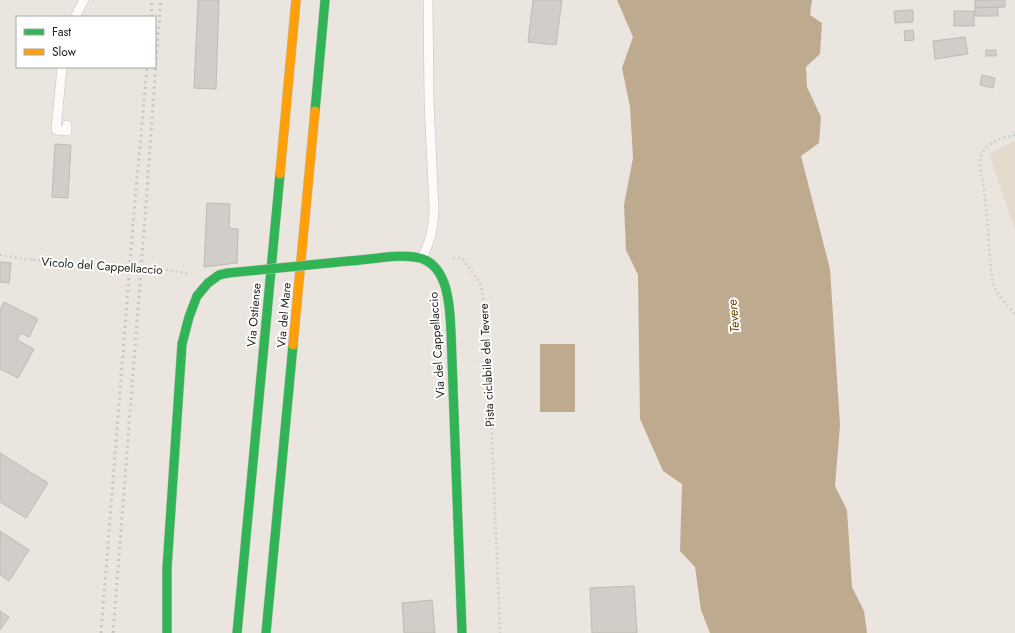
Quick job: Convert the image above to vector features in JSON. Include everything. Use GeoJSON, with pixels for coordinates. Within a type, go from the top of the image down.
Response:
{"type":"FeatureCollection","features":[{"type":"Feature","properties":{"kind":"main road","name":"Via Ostiense"},"geometry":{"type":"LineString","coordinates":[[237,633],[296,0]]}},
{"type":"Feature","properties":{"kind":"main road","name":"Via del Mare"},"geometry":{"type":"LineString","coordinates":[[266,633],[326,0]]}},
{"type":"Feature","properties":{"kind":"main road","name":"Via del Cappellaccio"},"geometry":{"type":"LineString","coordinates":[[167,633],[167,568],[178,387],[182,344],[189,317],[197,296],[208,283],[219,275],[228,273],[401,257],[421,259],[429,262],[437,270],[446,287],[452,357],[462,633]]}},
{"type":"Feature","properties":{"kind":"lane"},"geometry":{"type":"LineString","coordinates":[[76,16],[84,0]]}},
{"type":"Feature","properties":{"kind":"lane"},"geometry":{"type":"LineString","coordinates":[[421,259],[431,237],[434,209],[429,101],[428,1]]}},
{"type":"Feature","properties":{"kind":"lane"},"geometry":{"type":"LineString","coordinates":[[62,68],[56,130],[66,131],[67,125]]}},
{"type":"Feature","properties":{"kind":"path"},"geometry":{"type":"LineString","coordinates":[[1015,135],[994,142],[985,149],[980,158],[986,205],[991,275],[994,287],[1015,314]]}},
{"type":"Feature","properties":{"kind":"path","name":"Vicolo del Cappellaccio"},"geometry":{"type":"LineString","coordinates":[[0,255],[33,260],[156,268],[190,274]]}},
{"type":"Feature","properties":{"kind":"path","name":"Pista ciclabile del Tevere"},"geometry":{"type":"LineString","coordinates":[[448,258],[462,258],[480,283],[487,316],[500,633]]}},
{"type":"Feature","properties":{"kind":"shaded area"},"geometry":{"type":"Polygon","coordinates":[[[1012,142],[1015,142],[1015,230],[989,154],[1012,142]]]}},
{"type":"Feature","properties":{"kind":"water","name":"Tevere"},"geometry":{"type":"Polygon","coordinates":[[[617,0],[812,0],[810,15],[822,23],[820,54],[806,67],[807,87],[821,117],[819,143],[801,156],[830,269],[840,425],[835,486],[847,510],[852,587],[864,611],[867,633],[710,633],[701,610],[695,567],[680,551],[682,484],[663,471],[640,419],[638,275],[626,250],[624,205],[633,158],[630,107],[622,68],[633,37],[617,0]]]}},
{"type":"Feature","properties":{"kind":"water"},"geometry":{"type":"Polygon","coordinates":[[[540,344],[575,344],[575,412],[540,412],[540,344]]]}},
{"type":"Feature","properties":{"kind":"building"},"geometry":{"type":"Polygon","coordinates":[[[198,0],[219,0],[216,89],[194,88],[198,0]]]}},
{"type":"Feature","properties":{"kind":"building"},"geometry":{"type":"Polygon","coordinates":[[[533,0],[562,0],[556,45],[528,42],[533,0]]]}},
{"type":"Feature","properties":{"kind":"building"},"geometry":{"type":"Polygon","coordinates":[[[975,0],[1005,0],[1005,7],[975,8],[975,0]]]}},
{"type":"Feature","properties":{"kind":"building"},"geometry":{"type":"Polygon","coordinates":[[[998,7],[998,16],[975,16],[975,8],[998,7]]]}},
{"type":"Feature","properties":{"kind":"building"},"geometry":{"type":"Polygon","coordinates":[[[913,10],[913,22],[895,23],[894,11],[913,10]]]}},
{"type":"Feature","properties":{"kind":"building"},"geometry":{"type":"Polygon","coordinates":[[[954,11],[974,11],[974,26],[954,26],[954,11]]]}},
{"type":"Feature","properties":{"kind":"building"},"geometry":{"type":"Polygon","coordinates":[[[913,30],[914,40],[905,41],[904,31],[913,30]]]}},
{"type":"Feature","properties":{"kind":"building"},"geometry":{"type":"Polygon","coordinates":[[[965,37],[968,54],[935,59],[933,41],[965,37]]]}},
{"type":"Feature","properties":{"kind":"building"},"geometry":{"type":"Polygon","coordinates":[[[986,50],[996,50],[996,56],[986,56],[986,50]]]}},
{"type":"Feature","properties":{"kind":"building"},"geometry":{"type":"Polygon","coordinates":[[[982,75],[995,78],[993,88],[980,85],[982,75]]]}},
{"type":"Feature","properties":{"kind":"building"},"geometry":{"type":"Polygon","coordinates":[[[55,144],[71,145],[68,198],[52,197],[55,144]]]}},
{"type":"Feature","properties":{"kind":"building"},"geometry":{"type":"Polygon","coordinates":[[[207,203],[230,204],[229,228],[238,229],[237,263],[204,267],[207,203]]]}},
{"type":"Feature","properties":{"kind":"building"},"geometry":{"type":"Polygon","coordinates":[[[0,262],[11,263],[9,283],[0,282],[0,262]]]}},
{"type":"Feature","properties":{"kind":"building"},"geometry":{"type":"Polygon","coordinates":[[[4,302],[38,319],[29,337],[21,333],[17,340],[34,349],[18,378],[0,369],[0,310],[4,302]]]}},
{"type":"Feature","properties":{"kind":"building"},"geometry":{"type":"Polygon","coordinates":[[[0,453],[48,483],[26,518],[0,502],[0,453]]]}},
{"type":"Feature","properties":{"kind":"building"},"geometry":{"type":"Polygon","coordinates":[[[0,531],[29,550],[9,581],[0,575],[0,531]]]}},
{"type":"Feature","properties":{"kind":"building"},"geometry":{"type":"Polygon","coordinates":[[[634,586],[637,633],[592,633],[590,588],[634,586]]]}},
{"type":"Feature","properties":{"kind":"building"},"geometry":{"type":"Polygon","coordinates":[[[432,600],[435,633],[404,633],[402,603],[432,600]]]}},
{"type":"Feature","properties":{"kind":"building"},"geometry":{"type":"Polygon","coordinates":[[[0,611],[9,617],[0,630],[0,611]]]}},
{"type":"Feature","properties":{"kind":"railway"},"geometry":{"type":"LineString","coordinates":[[151,16],[152,0]]}},
{"type":"Feature","properties":{"kind":"railway"},"geometry":{"type":"LineString","coordinates":[[156,62],[161,0]]}},
{"type":"Feature","properties":{"kind":"railway"},"geometry":{"type":"LineString","coordinates":[[101,633],[134,212],[147,68]]}},
{"type":"Feature","properties":{"kind":"railway"},"geometry":{"type":"LineString","coordinates":[[113,633],[156,68]]}},
{"type":"Feature","properties":{"kind":"traffic: fast"},"geometry":{"type":"LineString","coordinates":[[315,111],[325,0]]}},
{"type":"Feature","properties":{"kind":"traffic: fast"},"geometry":{"type":"LineString","coordinates":[[237,633],[280,174]]}},
{"type":"Feature","properties":{"kind":"traffic: fast"},"geometry":{"type":"LineString","coordinates":[[349,261],[397,256],[415,257],[432,264],[443,280],[449,301],[451,323],[462,633]]}},
{"type":"Feature","properties":{"kind":"traffic: fast"},"geometry":{"type":"LineString","coordinates":[[228,273],[349,261]]}},
{"type":"Feature","properties":{"kind":"traffic: fast"},"geometry":{"type":"LineString","coordinates":[[167,633],[167,568],[182,344],[189,317],[197,296],[208,283],[219,275],[228,273]]}},
{"type":"Feature","properties":{"kind":"traffic: fast"},"geometry":{"type":"LineString","coordinates":[[266,633],[293,345]]}},
{"type":"Feature","properties":{"kind":"traffic: slow"},"geometry":{"type":"LineString","coordinates":[[280,174],[296,0]]}},
{"type":"Feature","properties":{"kind":"traffic: slow"},"geometry":{"type":"LineString","coordinates":[[293,345],[315,111]]}}]}
